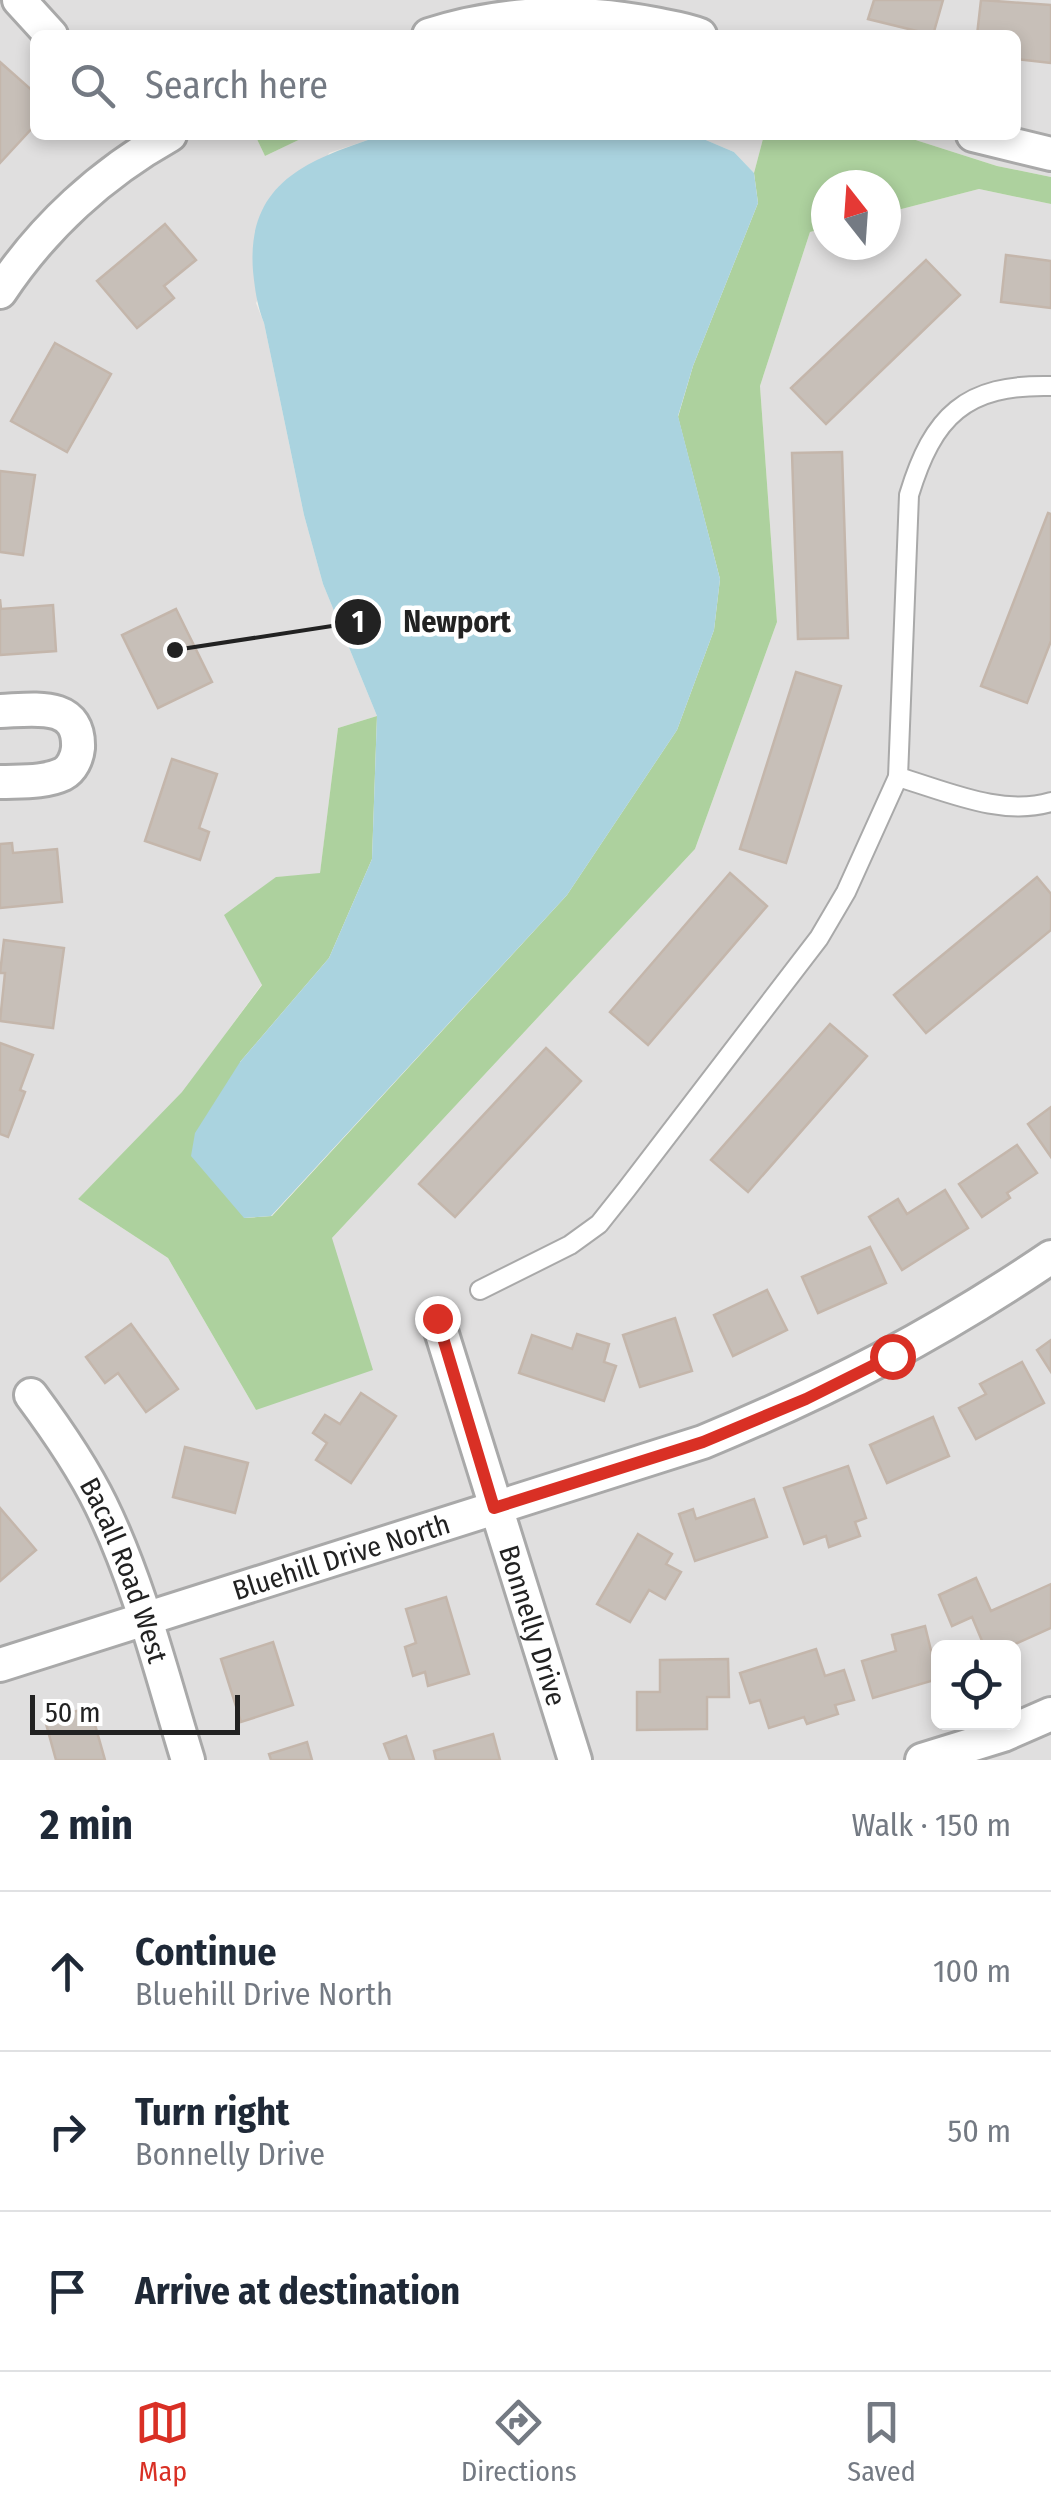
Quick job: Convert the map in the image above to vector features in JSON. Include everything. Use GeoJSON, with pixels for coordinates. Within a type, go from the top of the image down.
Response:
{"type":"FeatureCollection","features":[{"type":"Feature","properties":{"kind":"street"},"geometry":{"type":"LineString","coordinates":[[19,0],[47,30]]}},
{"type":"Feature","properties":{"kind":"street"},"geometry":{"type":"LineString","coordinates":[[445,30],[522,14],[574,12],[678,30]]}},
{"type":"Feature","properties":{"kind":"street"},"geometry":{"type":"LineString","coordinates":[[0,292],[69,208],[149,140]]}},
{"type":"Feature","properties":{"kind":"street"},"geometry":{"type":"LineString","coordinates":[[994,140],[1051,154]]}},
{"type":"Feature","properties":{"kind":"street"},"geometry":{"type":"LineString","coordinates":[[0,712],[47,709],[67,716],[78,735],[78,755],[68,772],[46,779],[0,782]]}},
{"type":"Feature","properties":{"kind":"street","name":"Bluehill Drive North"},"geometry":{"type":"LineString","coordinates":[[0,1665],[703,1442],[806,1399],[938,1330],[1051,1257]]}},
{"type":"Feature","properties":{"kind":"street","name":"Bonnelly Drive"},"geometry":{"type":"LineString","coordinates":[[437,1318],[575,1760]]}},
{"type":"Feature","properties":{"kind":"street","name":"Bacall Road West"},"geometry":{"type":"LineString","coordinates":[[31,1395],[67,1444],[102,1507],[144,1619],[188,1760]]}},
{"type":"Feature","properties":{"kind":"street"},"geometry":{"type":"LineString","coordinates":[[922,1760],[1003,1735],[1051,1714]]}},
{"type":"Feature","properties":{"kind":"lane"},"geometry":{"type":"LineString","coordinates":[[480,1290],[570,1245],[598,1224],[819,938],[846,892],[898,777],[909,495],[922,452],[944,420],[974,399],[1010,387],[1051,386]]}},
{"type":"Feature","properties":{"kind":"lane"},"geometry":{"type":"LineString","coordinates":[[898,777],[1009,807],[1051,802]]}},
{"type":"Feature","properties":{"kind":"shaded area"},"geometry":{"type":"Polygon","coordinates":[[[0,0],[1051,0],[1051,177],[997,166],[916,140],[1021,140],[1021,30],[30,30],[30,140],[257,140],[265,156],[299,140],[368,140],[329,153],[256,303],[264,323],[304,515],[323,584],[377,716],[338,728],[320,874],[276,877],[262,984],[183,1092],[78,1199],[168,1258],[256,1410],[332,1238],[695,849],[777,622],[760,386],[810,232],[811,260],[901,260],[901,209],[979,189],[1051,204],[1051,1760],[0,1760],[0,0]]]}},
{"type":"Feature","properties":{"kind":"shaded area"},"geometry":{"type":"Polygon","coordinates":[[[706,140],[763,140],[754,173],[734,152],[706,140]]]}},
{"type":"Feature","properties":{"kind":"green space"},"geometry":{"type":"Polygon","coordinates":[[[257,140],[299,140],[265,156],[257,140]]]}},
{"type":"Feature","properties":{"kind":"green space"},"geometry":{"type":"Polygon","coordinates":[[[763,140],[916,140],[997,166],[1051,177],[1051,204],[979,189],[901,209],[901,170],[811,170],[811,232],[760,386],[777,622],[695,849],[332,1238],[373,1370],[256,1410],[168,1258],[78,1199],[182,1092],[262,985],[224,915],[276,877],[320,873],[338,728],[377,716],[372,859],[329,958],[240,1062],[244,1218],[272,1216],[567,895],[677,730],[714,630],[720,579],[678,417],[693,366],[758,203],[754,173],[763,140]]]}},
{"type":"Feature","properties":{"kind":"water"},"geometry":{"type":"Polygon","coordinates":[[[369,140],[706,140],[734,152],[754,173],[758,203],[693,366],[678,416],[720,579],[714,630],[677,730],[567,895],[271,1216],[244,1218],[191,1156],[195,1133],[240,1062],[329,958],[372,859],[377,716],[323,584],[304,515],[253,271],[260,215],[272,194],[288,178],[331,154],[369,140]]]}},
{"type":"Feature","properties":{"kind":"building"},"geometry":{"type":"Polygon","coordinates":[[[874,0],[943,0],[934,30],[913,30],[868,19],[874,0]]]}},
{"type":"Feature","properties":{"kind":"building"},"geometry":{"type":"Polygon","coordinates":[[[981,0],[1051,5],[1051,63],[1021,60],[1021,30],[978,30],[981,0]]]}},
{"type":"Feature","properties":{"kind":"building"},"geometry":{"type":"Polygon","coordinates":[[[0,62],[30,89],[30,130],[0,163],[0,62]]]}},
{"type":"Feature","properties":{"kind":"building"},"geometry":{"type":"Polygon","coordinates":[[[165,224],[196,260],[164,286],[174,298],[137,328],[97,281],[165,224]]]}},
{"type":"Feature","properties":{"kind":"building"},"geometry":{"type":"Polygon","coordinates":[[[1006,255],[1051,261],[1051,308],[1001,302],[1006,255]]]}},
{"type":"Feature","properties":{"kind":"building"},"geometry":{"type":"Polygon","coordinates":[[[926,260],[960,295],[826,424],[791,388],[926,260]]]}},
{"type":"Feature","properties":{"kind":"building"},"geometry":{"type":"Polygon","coordinates":[[[55,343],[111,374],[67,452],[11,421],[55,343]]]}},
{"type":"Feature","properties":{"kind":"building"},"geometry":{"type":"Polygon","coordinates":[[[842,452],[848,638],[798,639],[792,453],[842,452]]]}},
{"type":"Feature","properties":{"kind":"building"},"geometry":{"type":"Polygon","coordinates":[[[0,471],[35,475],[23,555],[0,552],[0,471]]]}},
{"type":"Feature","properties":{"kind":"building"},"geometry":{"type":"Polygon","coordinates":[[[1048,513],[1051,641],[1027,703],[981,686],[1048,513]]]}},
{"type":"Feature","properties":{"kind":"building"},"geometry":{"type":"Polygon","coordinates":[[[0,599],[1,609],[53,605],[56,651],[0,655],[0,599]]]}},
{"type":"Feature","properties":{"kind":"building"},"geometry":{"type":"Polygon","coordinates":[[[176,609],[212,682],[158,708],[122,635],[176,609]]]}},
{"type":"Feature","properties":{"kind":"building"},"geometry":{"type":"Polygon","coordinates":[[[796,672],[841,686],[786,863],[740,849],[796,672]]]}},
{"type":"Feature","properties":{"kind":"building"},"geometry":{"type":"Polygon","coordinates":[[[172,759],[217,774],[199,828],[209,832],[200,860],[145,841],[172,759]]]}},
{"type":"Feature","properties":{"kind":"building"},"geometry":{"type":"Polygon","coordinates":[[[12,843],[13,853],[57,849],[62,902],[0,908],[0,844],[12,843]]]}},
{"type":"Feature","properties":{"kind":"building"},"geometry":{"type":"Polygon","coordinates":[[[730,873],[767,906],[648,1045],[610,1012],[730,873]]]}},
{"type":"Feature","properties":{"kind":"building"},"geometry":{"type":"Polygon","coordinates":[[[1037,877],[1051,894],[1051,930],[926,1033],[894,995],[1037,877]]]}},
{"type":"Feature","properties":{"kind":"building"},"geometry":{"type":"Polygon","coordinates":[[[4,940],[64,948],[53,1028],[0,1021],[4,940]]]}},
{"type":"Feature","properties":{"kind":"building"},"geometry":{"type":"Polygon","coordinates":[[[830,1024],[867,1056],[748,1192],[711,1160],[830,1024]]]}},
{"type":"Feature","properties":{"kind":"building"},"geometry":{"type":"Polygon","coordinates":[[[0,1043],[33,1055],[20,1090],[25,1092],[8,1137],[0,1134],[0,1043]]]}},
{"type":"Feature","properties":{"kind":"building"},"geometry":{"type":"Polygon","coordinates":[[[546,1048],[581,1081],[455,1217],[419,1184],[546,1048]]]}},
{"type":"Feature","properties":{"kind":"building"},"geometry":{"type":"Polygon","coordinates":[[[1051,1107],[1051,1157],[1028,1124],[1051,1107]]]}},
{"type":"Feature","properties":{"kind":"building"},"geometry":{"type":"Polygon","coordinates":[[[1017,1145],[1037,1173],[1007,1193],[1010,1198],[982,1217],[959,1184],[1017,1145]]]}},
{"type":"Feature","properties":{"kind":"building"},"geometry":{"type":"Polygon","coordinates":[[[945,1190],[968,1228],[902,1270],[869,1217],[898,1199],[907,1214],[945,1190]]]}},
{"type":"Feature","properties":{"kind":"building"},"geometry":{"type":"Polygon","coordinates":[[[870,1247],[886,1283],[818,1313],[802,1277],[870,1247]]]}},
{"type":"Feature","properties":{"kind":"building"},"geometry":{"type":"Polygon","coordinates":[[[767,1290],[787,1330],[733,1356],[714,1315],[767,1290]]]}},
{"type":"Feature","properties":{"kind":"building"},"geometry":{"type":"Polygon","coordinates":[[[675,1318],[692,1371],[640,1387],[623,1335],[675,1318]]]}},
{"type":"Feature","properties":{"kind":"building"},"geometry":{"type":"Polygon","coordinates":[[[131,1324],[178,1389],[146,1412],[118,1373],[105,1383],[86,1357],[131,1324]]]}},
{"type":"Feature","properties":{"kind":"building"},"geometry":{"type":"Polygon","coordinates":[[[577,1334],[609,1344],[604,1362],[616,1366],[604,1401],[519,1373],[532,1335],[572,1349],[577,1334]]]}},
{"type":"Feature","properties":{"kind":"building"},"geometry":{"type":"Polygon","coordinates":[[[1051,1340],[1051,1372],[1037,1350],[1051,1340]]]}},
{"type":"Feature","properties":{"kind":"building"},"geometry":{"type":"Polygon","coordinates":[[[1022,1362],[1044,1403],[976,1439],[959,1408],[986,1394],[980,1384],[1022,1362]]]}},
{"type":"Feature","properties":{"kind":"building"},"geometry":{"type":"Polygon","coordinates":[[[361,1393],[396,1416],[351,1483],[316,1460],[327,1443],[313,1433],[325,1415],[340,1424],[361,1393]]]}},
{"type":"Feature","properties":{"kind":"building"},"geometry":{"type":"Polygon","coordinates":[[[933,1417],[949,1456],[887,1483],[870,1445],[933,1417]]]}},
{"type":"Feature","properties":{"kind":"building"},"geometry":{"type":"Polygon","coordinates":[[[185,1447],[248,1463],[235,1513],[173,1497],[185,1447]]]}},
{"type":"Feature","properties":{"kind":"building"},"geometry":{"type":"Polygon","coordinates":[[[848,1466],[866,1518],[855,1522],[860,1536],[829,1547],[826,1536],[804,1544],[784,1488],[848,1466]]]}},
{"type":"Feature","properties":{"kind":"building"},"geometry":{"type":"Polygon","coordinates":[[[754,1499],[767,1537],[695,1561],[679,1514],[693,1509],[696,1519],[754,1499]]]}},
{"type":"Feature","properties":{"kind":"building"},"geometry":{"type":"Polygon","coordinates":[[[0,1508],[36,1550],[0,1581],[0,1508]]]}},
{"type":"Feature","properties":{"kind":"building"},"geometry":{"type":"Polygon","coordinates":[[[638,1534],[672,1554],[666,1564],[681,1572],[665,1599],[649,1590],[630,1622],[597,1604],[638,1534]]]}},
{"type":"Feature","properties":{"kind":"building"},"geometry":{"type":"Polygon","coordinates":[[[976,1578],[991,1611],[1051,1584],[1051,1628],[1021,1641],[982,1640],[972,1617],[952,1626],[939,1595],[976,1578]]]}},
{"type":"Feature","properties":{"kind":"building"},"geometry":{"type":"Polygon","coordinates":[[[446,1597],[469,1674],[428,1686],[425,1672],[413,1676],[405,1647],[416,1643],[406,1609],[446,1597]]]}},
{"type":"Feature","properties":{"kind":"building"},"geometry":{"type":"Polygon","coordinates":[[[925,1626],[931,1650],[931,1681],[873,1698],[862,1661],[896,1651],[892,1635],[925,1626]]]}},
{"type":"Feature","properties":{"kind":"building"},"geometry":{"type":"Polygon","coordinates":[[[273,1642],[293,1705],[241,1722],[221,1659],[273,1642]]]}},
{"type":"Feature","properties":{"kind":"building"},"geometry":{"type":"Polygon","coordinates":[[[816,1649],[825,1676],[844,1670],[854,1700],[835,1705],[838,1714],[807,1724],[804,1717],[769,1728],[760,1700],[750,1703],[740,1673],[816,1649]]]}},
{"type":"Feature","properties":{"kind":"building"},"geometry":{"type":"Polygon","coordinates":[[[728,1659],[729,1697],[707,1697],[707,1729],[637,1730],[637,1692],[660,1692],[660,1660],[728,1659]]]}},
{"type":"Feature","properties":{"kind":"building"},"geometry":{"type":"Polygon","coordinates":[[[90,1707],[105,1760],[56,1760],[45,1720],[90,1707]]]}},
{"type":"Feature","properties":{"kind":"building"},"geometry":{"type":"Polygon","coordinates":[[[493,1734],[500,1760],[436,1760],[434,1751],[493,1734]]]}},
{"type":"Feature","properties":{"kind":"building"},"geometry":{"type":"Polygon","coordinates":[[[406,1736],[414,1760],[390,1760],[384,1744],[406,1736]]]}},
{"type":"Feature","properties":{"kind":"building"},"geometry":{"type":"Polygon","coordinates":[[[307,1742],[312,1760],[271,1760],[269,1754],[307,1742]]]}},
{"type":"Feature","properties":{"kind":"place","name":"Newport"},"geometry":{"type":"Point","coordinates":[175,650]}},
{"type":"Feature","properties":{"kind":"route"},"geometry":{"type":"LineString","coordinates":[[437,1318],[494,1508],[703,1442],[806,1399],[892,1356]]}}]}
